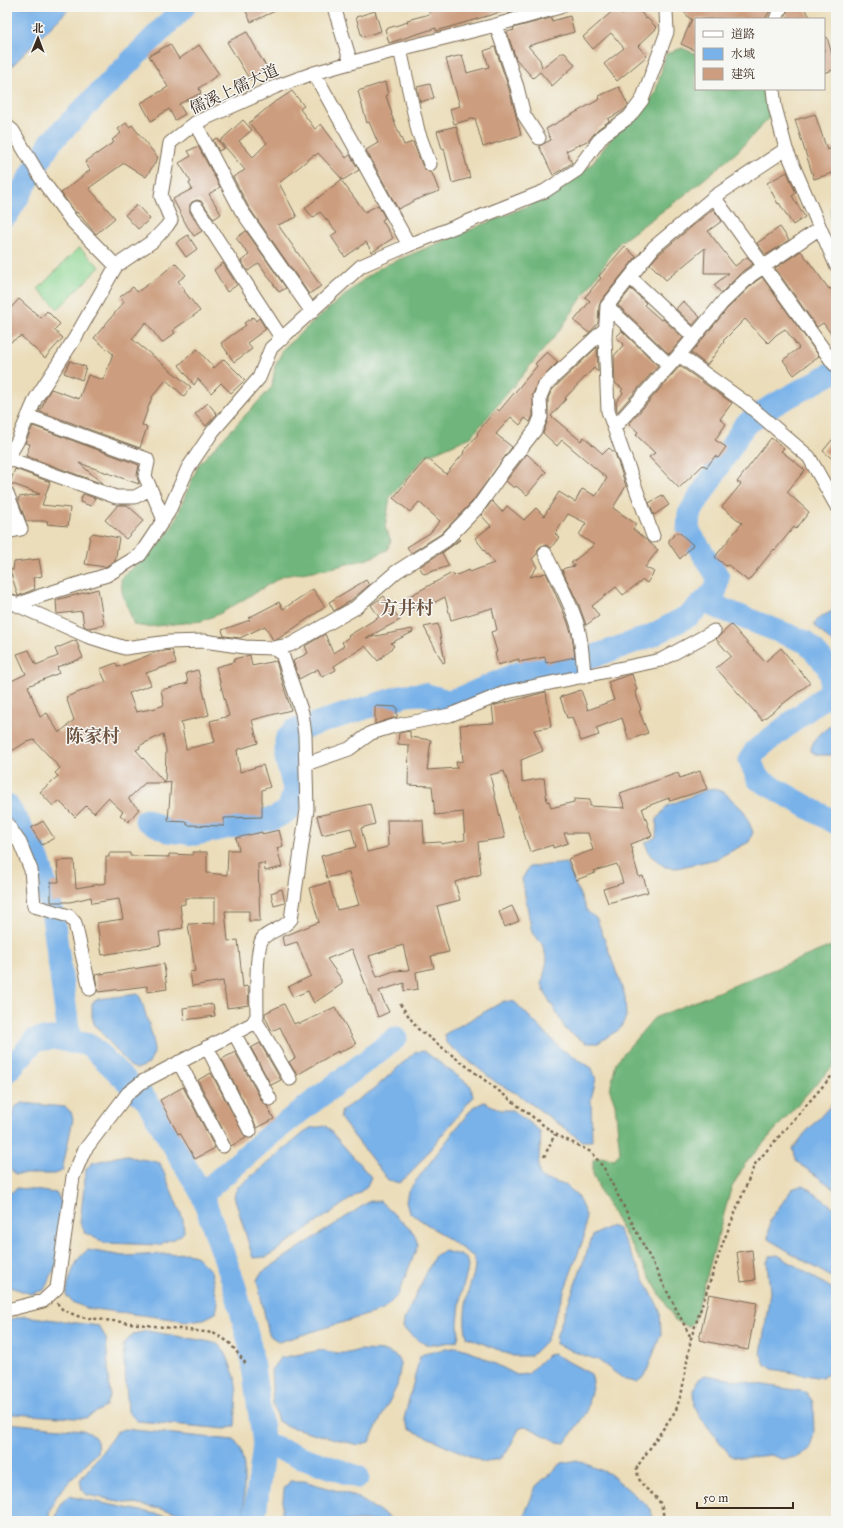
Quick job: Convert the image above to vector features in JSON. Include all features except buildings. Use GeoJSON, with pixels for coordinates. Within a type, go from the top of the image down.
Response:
{"type":"FeatureCollection","features":[{"type":"Feature","properties":{"kind":"street"},"geometry":{"type":"LineString","coordinates":[[334,7],[351,63]]}},
{"type":"Feature","properties":{"kind":"street","name":"儒溪上儒大道"},"geometry":{"type":"LineString","coordinates":[[7,458],[17,442],[36,398],[75,338],[116,266],[153,241],[171,220],[161,196],[170,143],[195,124],[275,87],[314,73],[400,49],[496,26],[560,7]]}},
{"type":"Feature","properties":{"kind":"street"},"geometry":{"type":"LineString","coordinates":[[12,602],[40,596],[107,575],[140,555],[168,513],[188,468],[213,431],[259,378],[271,348],[362,266],[409,245],[545,191],[577,170],[603,136],[629,117],[642,100],[667,32],[666,11],[664,7]]}},
{"type":"Feature","properties":{"kind":"street"},"geometry":{"type":"LineString","coordinates":[[776,18],[781,7]]}},
{"type":"Feature","properties":{"kind":"street"},"geometry":{"type":"LineString","coordinates":[[496,26],[517,87],[524,115],[539,138]]}},
{"type":"Feature","properties":{"kind":"street"},"geometry":{"type":"LineString","coordinates":[[400,49],[418,131],[430,164]]}},
{"type":"Feature","properties":{"kind":"street"},"geometry":{"type":"LineString","coordinates":[[314,73],[409,245]]}},
{"type":"Feature","properties":{"kind":"street"},"geometry":{"type":"LineString","coordinates":[[773,90],[775,108],[786,149],[836,265]]}},
{"type":"Feature","properties":{"kind":"street"},"geometry":{"type":"LineString","coordinates":[[195,124],[241,210],[312,312]]}},
{"type":"Feature","properties":{"kind":"street"},"geometry":{"type":"LineString","coordinates":[[7,126],[13,131],[42,180],[71,220],[116,266]]}},
{"type":"Feature","properties":{"kind":"street"},"geometry":{"type":"LineString","coordinates":[[653,536],[608,411],[606,328],[607,306],[654,247],[714,197],[786,149]]}},
{"type":"Feature","properties":{"kind":"street"},"geometry":{"type":"LineString","coordinates":[[714,197],[834,364]]}},
{"type":"Feature","properties":{"kind":"street"},"geometry":{"type":"LineString","coordinates":[[197,208],[282,339]]}},
{"type":"Feature","properties":{"kind":"street"},"geometry":{"type":"LineString","coordinates":[[614,428],[722,303],[750,276],[820,228]]}},
{"type":"Feature","properties":{"kind":"street"},"geometry":{"type":"LineString","coordinates":[[630,277],[694,337]]}},
{"type":"Feature","properties":{"kind":"street"},"geometry":{"type":"LineString","coordinates":[[607,306],[670,365]]}},
{"type":"Feature","properties":{"kind":"street"},"geometry":{"type":"LineString","coordinates":[[12,602],[87,636],[125,648],[169,642],[204,641],[245,647],[273,648],[290,645],[355,608],[396,572],[446,540],[478,507],[536,429],[541,417],[540,398],[545,385],[606,328]]}},
{"type":"Feature","properties":{"kind":"street"},"geometry":{"type":"LineString","coordinates":[[679,354],[773,424],[809,457],[836,505]]}},
{"type":"Feature","properties":{"kind":"street"},"geometry":{"type":"LineString","coordinates":[[28,416],[147,459],[148,462],[145,476],[164,520]]}},
{"type":"Feature","properties":{"kind":"street"},"geometry":{"type":"LineString","coordinates":[[7,458],[116,497],[135,497],[150,489]]}},
{"type":"Feature","properties":{"kind":"street"},"geometry":{"type":"LineString","coordinates":[[7,493],[21,529],[7,532]]}},
{"type":"Feature","properties":{"kind":"street"},"geometry":{"type":"LineString","coordinates":[[545,553],[578,626],[584,673]]}},
{"type":"Feature","properties":{"kind":"street"},"geometry":{"type":"LineString","coordinates":[[306,764],[349,749],[371,733],[394,726],[450,716],[507,692],[584,673],[661,660],[714,631]]}},
{"type":"Feature","properties":{"kind":"street"},"geometry":{"type":"LineString","coordinates":[[7,1310],[43,1301],[57,1288],[72,1177],[84,1151],[128,1093],[142,1082],[252,1024],[257,1017],[259,949],[263,938],[288,923],[291,919],[307,810],[305,735],[302,713],[282,654],[273,648]]}},
{"type":"Feature","properties":{"kind":"street"},"geometry":{"type":"LineString","coordinates":[[7,824],[20,843],[31,870],[39,908],[69,916],[75,924],[90,989]]}},
{"type":"Feature","properties":{"kind":"street"},"geometry":{"type":"LineString","coordinates":[[255,1019],[290,1079]]}},
{"type":"Feature","properties":{"kind":"street"},"geometry":{"type":"LineString","coordinates":[[234,1033],[270,1099]]}},
{"type":"Feature","properties":{"kind":"street"},"geometry":{"type":"LineString","coordinates":[[207,1048],[250,1131]]}},
{"type":"Feature","properties":{"kind":"street"},"geometry":{"type":"LineString","coordinates":[[179,1062],[223,1146]]}},
{"type":"Feature","properties":{"kind":"path"},"geometry":{"type":"LineString","coordinates":[[400,1004],[418,1029],[555,1134],[591,1152],[604,1168],[691,1338]]}},
{"type":"Feature","properties":{"kind":"path"},"geometry":{"type":"LineString","coordinates":[[663,1521],[664,1509],[659,1500],[642,1484],[637,1476],[637,1467],[676,1410],[682,1391],[691,1338],[724,1240],[755,1164],[836,1071]]}},
{"type":"Feature","properties":{"kind":"path"},"geometry":{"type":"LineString","coordinates":[[544,1158],[555,1134]]}},
{"type":"Feature","properties":{"kind":"path"},"geometry":{"type":"LineString","coordinates":[[49,1295],[63,1310],[80,1317],[213,1333],[228,1342],[246,1364]]}},
{"type":"Feature","properties":{"kind":"green space"},"geometry":{"type":"Polygon","coordinates":[[[682,48],[695,54],[695,90],[765,90],[770,117],[737,152],[686,194],[619,243],[560,330],[471,437],[426,456],[390,497],[385,527],[391,541],[387,550],[368,559],[331,568],[283,576],[221,613],[202,621],[147,627],[134,625],[122,592],[121,578],[158,546],[174,524],[199,464],[272,387],[275,366],[284,348],[363,280],[381,267],[554,195],[591,165],[613,136],[639,114],[655,94],[666,54],[682,48]]]}},
{"type":"Feature","properties":{"kind":"green space"},"geometry":{"type":"Polygon","coordinates":[[[836,193],[836,230],[833,225],[831,212],[832,202],[836,193]]]}},
{"type":"Feature","properties":{"kind":"green space"},"geometry":{"type":"Polygon","coordinates":[[[79,247],[100,267],[58,309],[38,289],[79,247]]]}},
{"type":"Feature","properties":{"kind":"green space"},"geometry":{"type":"Polygon","coordinates":[[[836,944],[836,1063],[745,1164],[731,1189],[694,1322],[688,1327],[675,1320],[602,1195],[593,1174],[593,1160],[599,1157],[614,1159],[620,1153],[615,1104],[610,1090],[616,1062],[654,1018],[836,944]]]}},
{"type":"Feature","properties":{"kind":"water"},"geometry":{"type":"Polygon","coordinates":[[[7,7],[71,7],[7,71],[7,7]]]}},
{"type":"Feature","properties":{"kind":"water"},"geometry":{"type":"Polygon","coordinates":[[[836,609],[836,647],[815,626],[815,622],[836,609]]]}},
{"type":"Feature","properties":{"kind":"water"},"geometry":{"type":"Polygon","coordinates":[[[836,721],[836,755],[817,755],[811,751],[817,738],[836,721]]]}},
{"type":"Feature","properties":{"kind":"water"},"geometry":{"type":"Polygon","coordinates":[[[711,788],[724,792],[744,811],[753,832],[749,842],[716,859],[677,868],[665,867],[650,855],[645,843],[656,837],[657,819],[667,806],[711,788]]]}},
{"type":"Feature","properties":{"kind":"water"},"geometry":{"type":"Polygon","coordinates":[[[566,863],[587,911],[597,919],[625,996],[626,1017],[620,1029],[598,1043],[586,1043],[566,1030],[545,993],[542,984],[547,960],[542,944],[532,933],[522,879],[529,867],[566,863]]]}},
{"type":"Feature","properties":{"kind":"water"},"geometry":{"type":"Polygon","coordinates":[[[138,994],[141,999],[153,1038],[154,1053],[149,1064],[137,1069],[130,1066],[94,1024],[92,1016],[92,1003],[98,999],[138,994]]]}},
{"type":"Feature","properties":{"kind":"water"},"geometry":{"type":"Polygon","coordinates":[[[504,1001],[515,1002],[561,1049],[592,1068],[596,1079],[591,1099],[592,1141],[582,1141],[519,1095],[497,1083],[446,1043],[445,1034],[504,1001]]]}},
{"type":"Feature","properties":{"kind":"water"},"geometry":{"type":"Polygon","coordinates":[[[424,1051],[471,1086],[473,1097],[410,1174],[399,1183],[388,1180],[340,1118],[342,1110],[374,1089],[415,1052],[424,1051]]]}},
{"type":"Feature","properties":{"kind":"water"},"geometry":{"type":"Polygon","coordinates":[[[836,1100],[836,1190],[797,1162],[793,1149],[805,1133],[836,1100]]]}},
{"type":"Feature","properties":{"kind":"water"},"geometry":{"type":"Polygon","coordinates":[[[484,1102],[501,1110],[512,1110],[540,1131],[541,1143],[539,1172],[541,1178],[565,1185],[577,1195],[586,1215],[584,1237],[546,1341],[531,1356],[513,1356],[467,1337],[465,1326],[465,1309],[474,1271],[474,1257],[409,1212],[406,1202],[408,1191],[472,1108],[484,1102]]]}},
{"type":"Feature","properties":{"kind":"water"},"geometry":{"type":"Polygon","coordinates":[[[22,1103],[65,1107],[71,1112],[73,1119],[62,1171],[54,1174],[15,1174],[8,1166],[7,1139],[15,1107],[22,1103]]]}},
{"type":"Feature","properties":{"kind":"water"},"geometry":{"type":"Polygon","coordinates":[[[326,1126],[371,1177],[367,1186],[267,1257],[253,1258],[234,1196],[237,1188],[310,1128],[326,1126]]]}},
{"type":"Feature","properties":{"kind":"water"},"geometry":{"type":"Polygon","coordinates":[[[125,1155],[160,1163],[183,1219],[184,1232],[181,1235],[160,1245],[105,1243],[85,1233],[80,1222],[86,1169],[92,1163],[125,1155]]]}},
{"type":"Feature","properties":{"kind":"water"},"geometry":{"type":"Polygon","coordinates":[[[803,1185],[836,1209],[836,1280],[768,1239],[770,1220],[792,1189],[803,1185]]]}},
{"type":"Feature","properties":{"kind":"water"},"geometry":{"type":"Polygon","coordinates":[[[17,1188],[56,1193],[61,1201],[56,1266],[44,1290],[31,1294],[7,1286],[7,1199],[9,1194],[17,1188]]]}},
{"type":"Feature","properties":{"kind":"water"},"geometry":{"type":"Polygon","coordinates":[[[370,1201],[380,1201],[414,1233],[418,1245],[398,1295],[383,1310],[279,1342],[269,1335],[257,1280],[261,1273],[370,1201]]]}},
{"type":"Feature","properties":{"kind":"water"},"geometry":{"type":"Polygon","coordinates":[[[611,1226],[618,1229],[660,1310],[661,1334],[645,1376],[637,1382],[625,1380],[598,1360],[556,1344],[557,1334],[593,1235],[611,1226]]]}},
{"type":"Feature","properties":{"kind":"water"},"geometry":{"type":"Polygon","coordinates":[[[88,1250],[123,1256],[188,1253],[197,1257],[211,1271],[218,1303],[216,1313],[204,1319],[188,1321],[86,1308],[72,1302],[66,1295],[70,1276],[79,1258],[88,1250]]]}},
{"type":"Feature","properties":{"kind":"water"},"geometry":{"type":"Polygon","coordinates":[[[445,1251],[466,1257],[468,1266],[461,1294],[458,1324],[459,1335],[457,1341],[433,1345],[422,1343],[403,1328],[404,1320],[435,1255],[445,1251]]]}},
{"type":"Feature","properties":{"kind":"water"},"geometry":{"type":"Polygon","coordinates":[[[778,1255],[836,1291],[836,1355],[829,1373],[822,1378],[772,1369],[764,1363],[761,1354],[770,1292],[767,1262],[770,1256],[778,1255]]]}},
{"type":"Feature","properties":{"kind":"water"},"geometry":{"type":"Polygon","coordinates":[[[25,1316],[99,1326],[106,1338],[110,1396],[105,1407],[86,1418],[13,1414],[7,1410],[7,1320],[25,1316]]]}},
{"type":"Feature","properties":{"kind":"water"},"geometry":{"type":"Polygon","coordinates":[[[148,1331],[216,1343],[225,1351],[235,1377],[237,1393],[235,1426],[226,1429],[137,1421],[128,1412],[123,1345],[133,1334],[148,1331]]]}},
{"type":"Feature","properties":{"kind":"water"},"geometry":{"type":"Polygon","coordinates":[[[458,1347],[470,1351],[517,1375],[528,1374],[547,1355],[554,1354],[591,1374],[593,1382],[586,1413],[565,1443],[557,1442],[526,1426],[519,1429],[507,1452],[499,1459],[483,1462],[409,1429],[404,1419],[420,1356],[428,1352],[458,1347]]]}},
{"type":"Feature","properties":{"kind":"water"},"geometry":{"type":"Polygon","coordinates":[[[322,1350],[337,1353],[349,1353],[359,1350],[386,1351],[396,1356],[401,1364],[397,1386],[369,1442],[358,1445],[286,1426],[278,1421],[273,1406],[271,1370],[280,1358],[322,1350]]]}},
{"type":"Feature","properties":{"kind":"water"},"geometry":{"type":"Polygon","coordinates":[[[705,1375],[806,1392],[813,1402],[814,1432],[810,1449],[798,1457],[782,1459],[771,1455],[742,1458],[730,1455],[700,1417],[695,1406],[694,1390],[698,1379],[705,1375]]]}},
{"type":"Feature","properties":{"kind":"water"},"geometry":{"type":"Polygon","coordinates":[[[7,1423],[83,1430],[91,1434],[97,1441],[97,1452],[57,1495],[50,1510],[48,1521],[7,1521],[7,1423]]]}},
{"type":"Feature","properties":{"kind":"water"},"geometry":{"type":"Polygon","coordinates":[[[124,1429],[234,1440],[240,1448],[244,1466],[244,1512],[238,1521],[224,1521],[87,1495],[82,1490],[80,1480],[116,1432],[124,1429]]]}},
{"type":"Feature","properties":{"kind":"water"},"geometry":{"type":"Polygon","coordinates":[[[577,1460],[610,1474],[651,1509],[653,1521],[522,1521],[536,1486],[562,1463],[577,1460]]]}},
{"type":"Feature","properties":{"kind":"water"},"geometry":{"type":"Polygon","coordinates":[[[290,1481],[304,1481],[355,1496],[395,1521],[281,1521],[284,1489],[290,1481]]]}},
{"type":"Feature","properties":{"kind":"water"},"geometry":{"type":"Polygon","coordinates":[[[69,1496],[191,1521],[55,1521],[60,1504],[69,1496]]]}},
{"type":"Feature","properties":{"kind":"waterway"},"geometry":{"type":"LineString","coordinates":[[7,215],[51,142],[184,7]]}},
{"type":"Feature","properties":{"kind":"waterway"},"geometry":{"type":"LineString","coordinates":[[146,820],[168,831],[196,834],[275,818],[289,810],[294,789],[286,758],[286,740],[293,731],[406,695],[424,694],[448,701],[463,697],[518,673],[563,667],[651,636],[690,615],[716,590],[718,577],[688,530],[689,514],[744,426],[770,407],[836,371]]}},
{"type":"Feature","properties":{"kind":"waterway"},"geometry":{"type":"LineString","coordinates":[[704,602],[806,642],[826,664],[832,678],[829,693],[755,751],[750,760],[758,779],[836,823]]}},
{"type":"Feature","properties":{"kind":"waterway"},"geometry":{"type":"LineString","coordinates":[[7,805],[32,845],[40,864],[53,917],[70,1042]]}},
{"type":"Feature","properties":{"kind":"waterway"},"geometry":{"type":"LineString","coordinates":[[7,1072],[35,1040],[53,1038],[90,1045],[147,1101],[202,1194],[235,1287],[250,1346],[264,1444],[254,1521]]}},
{"type":"Feature","properties":{"kind":"waterway"},"geometry":{"type":"LineString","coordinates":[[202,1194],[271,1134],[396,1038]]}},
{"type":"Feature","properties":{"kind":"waterway"},"geometry":{"type":"LineString","coordinates":[[264,1444],[358,1477]]}},
{"type":"Feature","properties":{"kind":"district","name":"方井村"},"geometry":{"type":"Point","coordinates":[407,608]}},
{"type":"Feature","properties":{"kind":"district","name":"陈家村"},"geometry":{"type":"Point","coordinates":[93,736]}}]}
